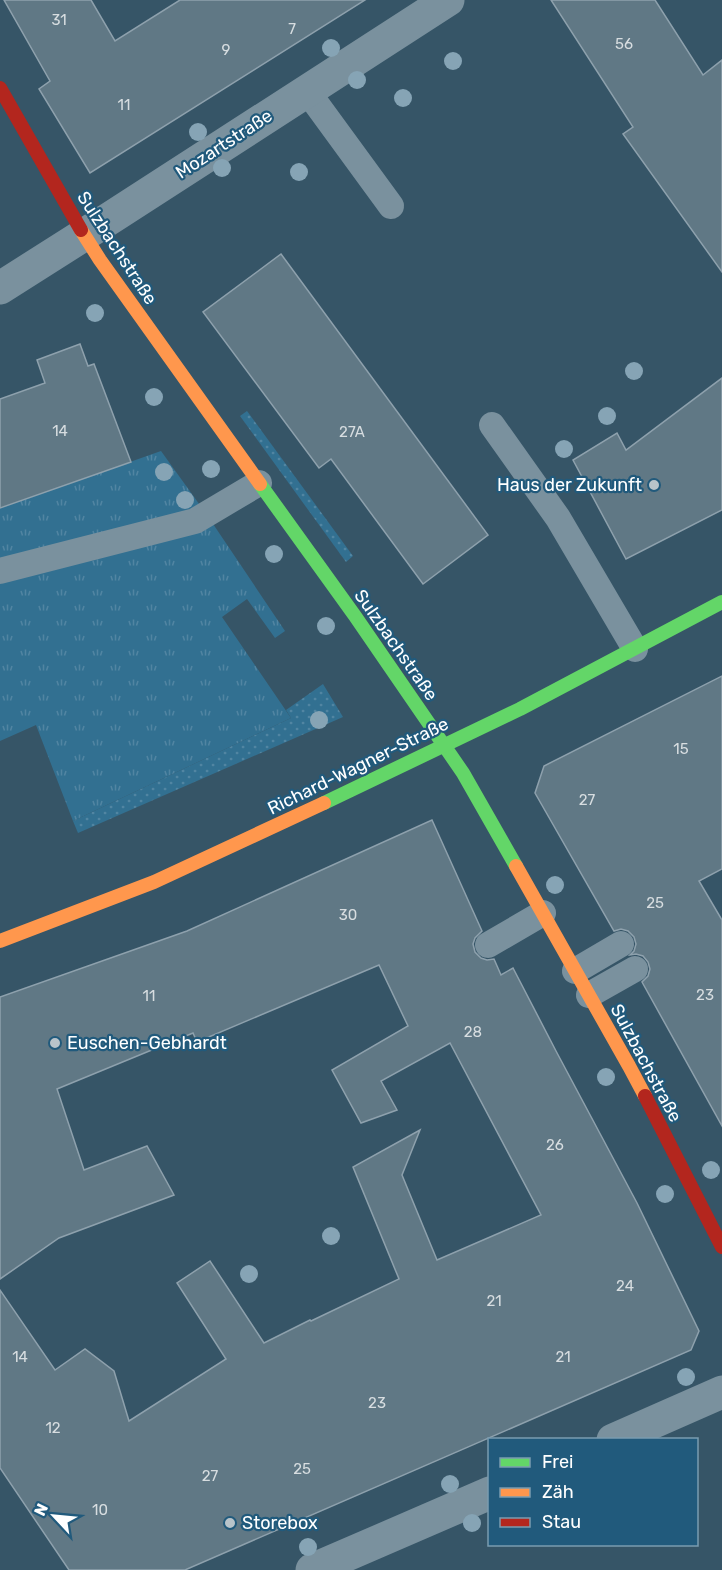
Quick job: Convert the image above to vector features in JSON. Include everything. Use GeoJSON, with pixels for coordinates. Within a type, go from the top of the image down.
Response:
{"type":"FeatureCollection","features":[{"type":"Feature","properties":{"kind":"street","name":"Mozartstraße"},"geometry":{"type":"LineString","coordinates":[[0,288],[448,0]]}},
{"type":"Feature","properties":{"kind":"street","name":"Sulzbachstraße"},"geometry":{"type":"LineString","coordinates":[[0,88],[84,235],[123,293],[355,616],[463,773],[629,1066],[722,1247]]}},
{"type":"Feature","properties":{"kind":"street","name":"Richard-Wagner-Straße"},"geometry":{"type":"LineString","coordinates":[[0,941],[154,882],[254,837],[540,699],[722,602]]}},
{"type":"Feature","properties":{"kind":"street"},"geometry":{"type":"LineString","coordinates":[[618,1438],[722,1392]]}},
{"type":"Feature","properties":{"kind":"street"},"geometry":{"type":"LineString","coordinates":[[312,1570],[488,1493]]}},
{"type":"Feature","properties":{"kind":"lane"},"geometry":{"type":"LineString","coordinates":[[307,91],[390,206]]}},
{"type":"Feature","properties":{"kind":"lane"},"geometry":{"type":"LineString","coordinates":[[492,425],[558,518],[635,649]]}},
{"type":"Feature","properties":{"kind":"lane"},"geometry":{"type":"LineString","coordinates":[[0,572],[195,521],[259,483]]}},
{"type":"Feature","properties":{"kind":"lane"},"geometry":{"type":"LineString","coordinates":[[488,945],[543,914]]}},
{"type":"Feature","properties":{"kind":"lane"},"geometry":{"type":"LineString","coordinates":[[575,971],[621,944]]}},
{"type":"Feature","properties":{"kind":"lane"},"geometry":{"type":"LineString","coordinates":[[589,995],[635,969]]}},
{"type":"Feature","properties":{"kind":"green space"},"geometry":{"type":"Polygon","coordinates":[[[247,411],[353,556],[346,562],[240,416],[247,411]]]}},
{"type":"Feature","properties":{"kind":"green space"},"geometry":{"type":"Polygon","coordinates":[[[161,451],[285,631],[275,638],[247,599],[222,617],[291,718],[73,821],[36,725],[0,741],[0,508],[161,451]]]}},
{"type":"Feature","properties":{"kind":"green space"},"geometry":{"type":"Polygon","coordinates":[[[323,684],[343,717],[78,833],[73,821],[291,718],[286,710],[323,684]]]}},
{"type":"Feature","properties":{"kind":"building"},"geometry":{"type":"Polygon","coordinates":[[[4,0],[91,0],[115,41],[180,0],[365,0],[90,173],[39,89],[50,81],[4,0]]]}},
{"type":"Feature","properties":{"kind":"building"},"geometry":{"type":"Polygon","coordinates":[[[551,0],[655,0],[703,75],[722,60],[722,272],[623,134],[633,127],[551,0]]]}},
{"type":"Feature","properties":{"kind":"building"},"geometry":{"type":"Polygon","coordinates":[[[281,254],[488,535],[423,584],[331,459],[319,468],[203,312],[281,254]]]}},
{"type":"Feature","properties":{"kind":"building"},"geometry":{"type":"Polygon","coordinates":[[[80,344],[88,366],[94,364],[131,462],[0,508],[0,399],[45,383],[37,360],[80,344]]]}},
{"type":"Feature","properties":{"kind":"building","name":"Haus der Zukunft"},"geometry":{"type":"Polygon","coordinates":[[[722,378],[722,510],[626,559],[573,460],[617,433],[626,450],[722,378]]]}},
{"type":"Feature","properties":{"kind":"building"},"geometry":{"type":"Polygon","coordinates":[[[722,676],[722,869],[699,881],[722,920],[722,1126],[642,982],[648,976],[650,969],[643,956],[630,955],[636,944],[634,937],[628,931],[621,929],[614,931],[535,793],[544,766],[722,676]]]}},
{"type":"Feature","properties":{"kind":"building"},"geometry":{"type":"Polygon","coordinates":[[[432,820],[482,931],[473,944],[475,952],[481,958],[494,959],[501,975],[513,968],[637,1203],[699,1331],[691,1350],[185,1570],[69,1570],[0,1468],[0,1290],[55,1370],[85,1349],[114,1371],[129,1421],[226,1359],[177,1283],[210,1261],[264,1343],[399,1279],[353,1167],[420,1130],[402,1175],[437,1260],[541,1215],[450,1043],[381,1081],[397,1110],[361,1123],[332,1070],[408,1026],[379,965],[197,1042],[193,1033],[57,1089],[84,1170],[147,1146],[174,1195],[59,1238],[0,1279],[0,997],[187,931],[432,820]]]}},
{"type":"Feature","properties":{"kind":"traffic: fast"},"geometry":{"type":"LineString","coordinates":[[260,484],[355,616],[463,773],[516,866]]}},
{"type":"Feature","properties":{"kind":"traffic: fast"},"geometry":{"type":"LineString","coordinates":[[324,803],[520,709],[722,602]]}},
{"type":"Feature","properties":{"kind":"traffic: slow"},"geometry":{"type":"LineString","coordinates":[[81,230],[260,484]]}},
{"type":"Feature","properties":{"kind":"traffic: slow"},"geometry":{"type":"LineString","coordinates":[[0,941],[154,882],[324,803]]}},
{"type":"Feature","properties":{"kind":"traffic: slow"},"geometry":{"type":"LineString","coordinates":[[516,866],[645,1096]]}},
{"type":"Feature","properties":{"kind":"traffic: jam"},"geometry":{"type":"LineString","coordinates":[[0,88],[81,230]]}},
{"type":"Feature","properties":{"kind":"traffic: jam"},"geometry":{"type":"LineString","coordinates":[[645,1096],[722,1247]]}},
{"type":"Feature","properties":{"kind":"place","name":"Haus der Zukunft"},"geometry":{"type":"Point","coordinates":[654,485]}},
{"type":"Feature","properties":{"kind":"place","name":"Euschen-Gebhardt"},"geometry":{"type":"Point","coordinates":[55,1043]}},
{"type":"Feature","properties":{"kind":"place","name":"Storebox"},"geometry":{"type":"Point","coordinates":[230,1523]}}]}
